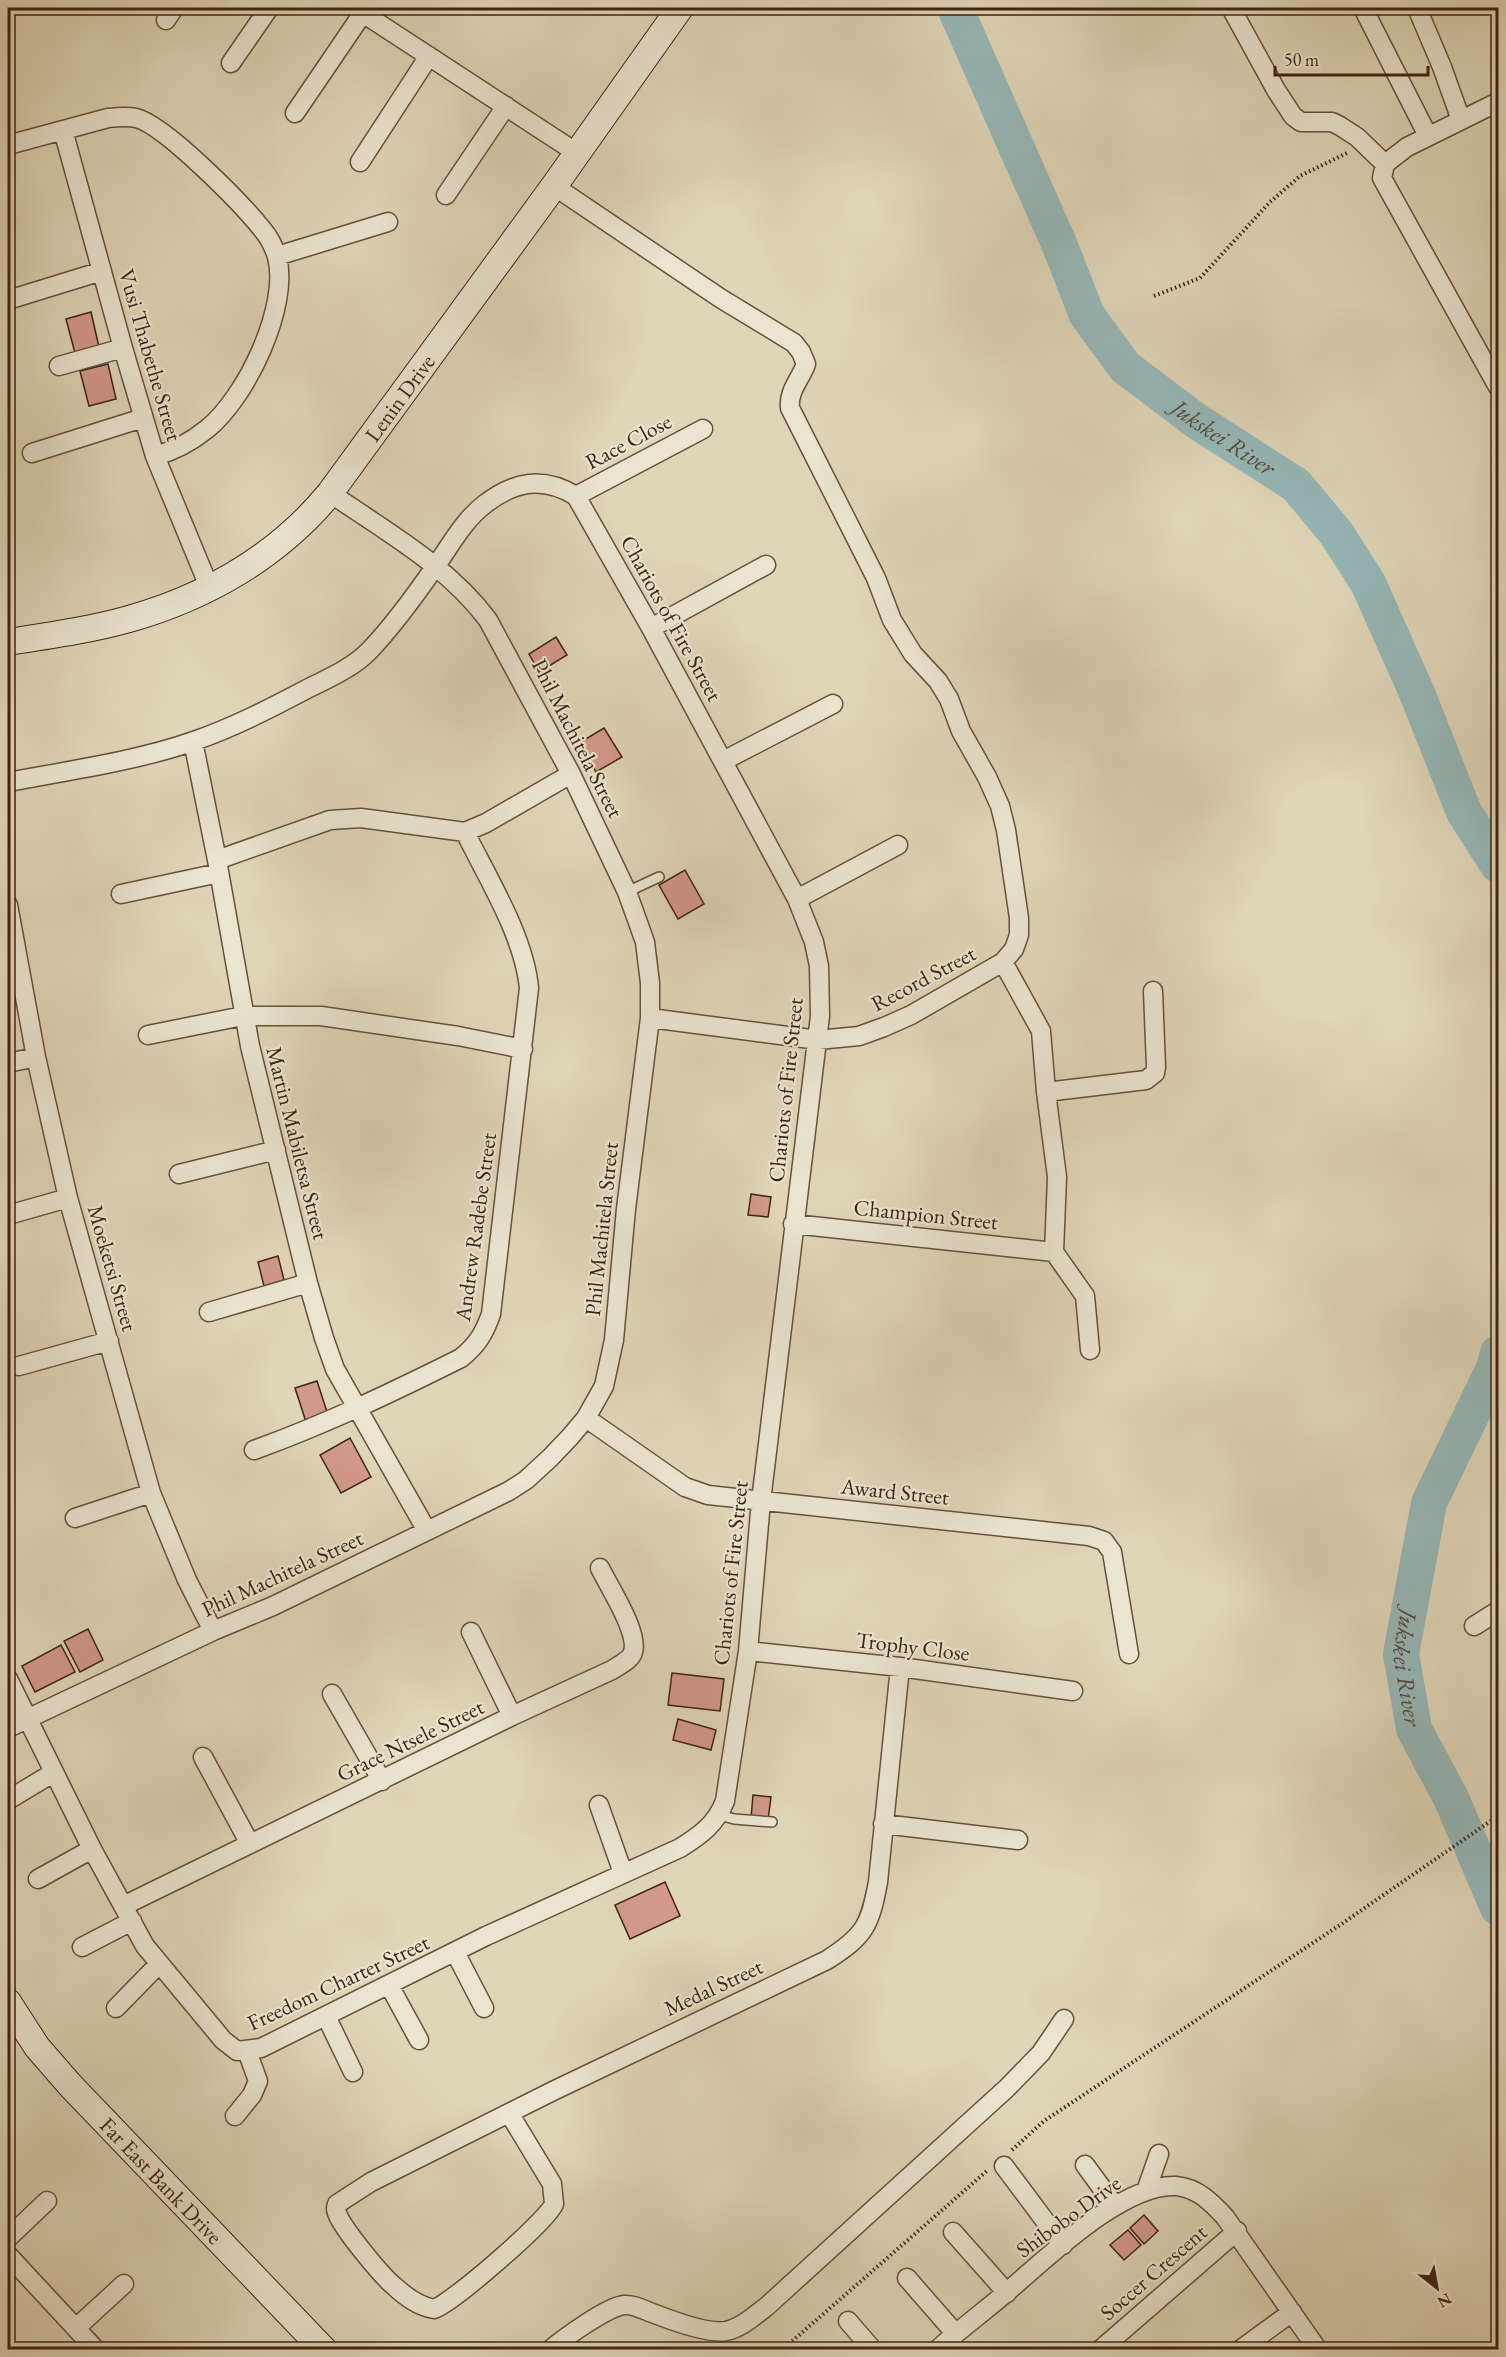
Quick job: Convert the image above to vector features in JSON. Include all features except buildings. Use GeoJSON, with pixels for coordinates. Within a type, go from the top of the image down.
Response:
{"type":"FeatureCollection","features":[{"type":"Feature","properties":{"kind":"street"},"geometry":{"type":"LineString","coordinates":[[231,63],[269,8]]}},
{"type":"Feature","properties":{"kind":"street","name":"Lenin Drive"},"geometry":{"type":"LineString","coordinates":[[8,642],[127,620],[192,598],[260,558],[291,535],[330,493],[554,186],[680,8]]}},
{"type":"Feature","properties":{"kind":"street"},"geometry":{"type":"LineString","coordinates":[[1231,8],[1293,116],[1301,122],[1332,122],[1348,131],[1385,164]]}},
{"type":"Feature","properties":{"kind":"street"},"geometry":{"type":"LineString","coordinates":[[1363,8],[1428,136]]}},
{"type":"Feature","properties":{"kind":"street"},"geometry":{"type":"LineString","coordinates":[[1417,8],[1461,120]]}},
{"type":"Feature","properties":{"kind":"street"},"geometry":{"type":"LineString","coordinates":[[295,113],[359,10],[577,153]]}},
{"type":"Feature","properties":{"kind":"street"},"geometry":{"type":"LineString","coordinates":[[360,162],[429,56]]}},
{"type":"Feature","properties":{"kind":"street"},"geometry":{"type":"LineString","coordinates":[[1498,102],[1407,147],[1385,164],[1382,178],[1498,387]]}},
{"type":"Feature","properties":{"kind":"street"},"geometry":{"type":"LineString","coordinates":[[446,195],[506,106]]}},
{"type":"Feature","properties":{"kind":"street"},"geometry":{"type":"LineString","coordinates":[[8,145],[123,116],[136,118],[148,123],[201,166],[263,230],[277,256],[280,277],[279,296],[270,327],[248,376],[209,428],[170,452],[155,456]]}},
{"type":"Feature","properties":{"kind":"street","name":"Vusi Thabethe Street"},"geometry":{"type":"LineString","coordinates":[[63,130],[155,456],[210,589]]}},
{"type":"Feature","properties":{"kind":"street"},"geometry":{"type":"LineString","coordinates":[[554,186],[720,298],[794,343],[801,352],[806,364],[790,395],[790,408],[876,578],[892,620],[913,654],[938,681],[949,699],[961,731],[987,777],[1000,806],[1006,830],[1019,918],[1019,935],[1014,949],[1003,962],[1041,1031],[1057,1177],[1054,1252],[1085,1296],[1090,1350]]}},
{"type":"Feature","properties":{"kind":"street"},"geometry":{"type":"LineString","coordinates":[[277,256],[388,222]]}},
{"type":"Feature","properties":{"kind":"street"},"geometry":{"type":"LineString","coordinates":[[8,300],[102,271]]}},
{"type":"Feature","properties":{"kind":"street"},"geometry":{"type":"LineString","coordinates":[[59,366],[123,348]]}},
{"type":"Feature","properties":{"kind":"street"},"geometry":{"type":"LineString","coordinates":[[32,453],[143,418]]}},
{"type":"Feature","properties":{"kind":"street","name":"Race Close"},"geometry":{"type":"LineString","coordinates":[[576,496],[703,429]]}},
{"type":"Feature","properties":{"kind":"street"},"geometry":{"type":"LineString","coordinates":[[8,782],[144,754],[193,741],[269,709],[357,661],[373,648],[435,567],[463,526],[482,506],[501,492],[520,484],[538,483],[560,488],[576,496]]}},
{"type":"Feature","properties":{"kind":"street","name":"Phil Machitela Street"},"geometry":{"type":"LineString","coordinates":[[8,1728],[213,1631],[273,1606],[509,1491],[526,1480],[550,1458],[586,1418],[604,1386],[614,1340],[626,1209],[650,1018],[649,974],[645,942],[627,891],[571,774],[488,620],[479,608],[435,567],[330,493]]}},
{"type":"Feature","properties":{"kind":"street","name":"Chariots of Fire Street"},"geometry":{"type":"LineString","coordinates":[[576,496],[651,628],[797,898],[814,942],[819,966],[818,1041],[793,1224],[761,1501],[748,1651],[728,1784],[719,1815]]}},
{"type":"Feature","properties":{"kind":"street"},"geometry":{"type":"LineString","coordinates":[[651,628],[766,565]]}},
{"type":"Feature","properties":{"kind":"street"},"geometry":{"type":"LineString","coordinates":[[723,761],[833,705]]}},
{"type":"Feature","properties":{"kind":"street","name":"Martin Mabiletsa Street"},"geometry":{"type":"LineString","coordinates":[[193,741],[218,867],[243,1016],[308,1282],[335,1369],[427,1531]]}},
{"type":"Feature","properties":{"kind":"street"},"geometry":{"type":"LineString","coordinates":[[121,894],[218,867],[330,820],[361,818],[465,832],[486,823],[571,774]]}},
{"type":"Feature","properties":{"kind":"street","name":"Andrew Radebe Street"},"geometry":{"type":"LineString","coordinates":[[254,1450],[357,1409],[461,1358],[475,1347],[484,1335],[491,1314],[530,988],[528,971],[516,936],[465,832]]}},
{"type":"Feature","properties":{"kind":"street"},"geometry":{"type":"LineString","coordinates":[[797,898],[898,845]]}},
{"type":"Feature","properties":{"kind":"street","name":"Moeketsi Street"},"geometry":{"type":"LineString","coordinates":[[8,912],[36,1057],[68,1198],[151,1493],[187,1580],[213,1631]]}},
{"type":"Feature","properties":{"kind":"street","name":"Record Street"},"geometry":{"type":"LineString","coordinates":[[650,1018],[818,1041],[859,1036],[911,1015],[1003,962]]}},
{"type":"Feature","properties":{"kind":"street"},"geometry":{"type":"LineString","coordinates":[[1046,1092],[1150,1078],[1155,1073],[1156,1067],[1153,991]]}},
{"type":"Feature","properties":{"kind":"street"},"geometry":{"type":"LineString","coordinates":[[148,1035],[243,1016],[321,1016],[458,1036],[523,1049]]}},
{"type":"Feature","properties":{"kind":"street"},"geometry":{"type":"LineString","coordinates":[[8,1062],[36,1057]]}},
{"type":"Feature","properties":{"kind":"street"},"geometry":{"type":"LineString","coordinates":[[179,1173],[276,1150]]}},
{"type":"Feature","properties":{"kind":"street"},"geometry":{"type":"LineString","coordinates":[[8,1215],[68,1198]]}},
{"type":"Feature","properties":{"kind":"street","name":"Champion Street"},"geometry":{"type":"LineString","coordinates":[[793,1224],[1054,1252]]}},
{"type":"Feature","properties":{"kind":"street"},"geometry":{"type":"LineString","coordinates":[[209,1312],[308,1282]]}},
{"type":"Feature","properties":{"kind":"street"},"geometry":{"type":"LineString","coordinates":[[19,1366],[109,1341]]}},
{"type":"Feature","properties":{"kind":"street","name":"Award Street"},"geometry":{"type":"LineString","coordinates":[[586,1418],[685,1487],[708,1495],[1089,1536],[1104,1541],[1112,1552],[1128,1654]]}},
{"type":"Feature","properties":{"kind":"street"},"geometry":{"type":"LineString","coordinates":[[75,1518],[151,1493]]}},
{"type":"Feature","properties":{"kind":"street","name":"Grace Ntsele Street"},"geometry":{"type":"LineString","coordinates":[[82,1947],[127,1914],[250,1844],[382,1782],[512,1716],[612,1670],[627,1660],[633,1652],[634,1640],[630,1627],[600,1568]]}},
{"type":"Feature","properties":{"kind":"street"},"geometry":{"type":"LineString","coordinates":[[1474,1626],[1498,1611]]}},
{"type":"Feature","properties":{"kind":"street"},"geometry":{"type":"LineString","coordinates":[[471,1632],[512,1716]]}},
{"type":"Feature","properties":{"kind":"street","name":"Trophy Close"},"geometry":{"type":"LineString","coordinates":[[748,1651],[1073,1690]]}},
{"type":"Feature","properties":{"kind":"street","name":"Medal Street"},"geometry":{"type":"LineString","coordinates":[[509,2113],[552,2184],[554,2204],[542,2220],[441,2306],[434,2309],[423,2307],[392,2285],[338,2216],[336,2207],[341,2201],[371,2182],[509,2113],[816,1965],[857,1939],[866,1926],[874,1906],[900,1668]]}},
{"type":"Feature","properties":{"kind":"street","name":"Freedom Charter Street"},"geometry":{"type":"LineString","coordinates":[[8,1679],[92,1849],[127,1914],[159,1964],[223,2040],[237,2050],[247,2051],[261,2048],[455,1952],[680,1848],[698,1837],[719,1815]]}},
{"type":"Feature","properties":{"kind":"street"},"geometry":{"type":"LineString","coordinates":[[332,1694],[382,1782]]}},
{"type":"Feature","properties":{"kind":"street"},"geometry":{"type":"LineString","coordinates":[[203,1757],[250,1844]]}},
{"type":"Feature","properties":{"kind":"street"},"geometry":{"type":"LineString","coordinates":[[8,1800],[54,1773]]}},
{"type":"Feature","properties":{"kind":"street"},"geometry":{"type":"LineString","coordinates":[[599,1804],[623,1873]]}},
{"type":"Feature","properties":{"kind":"street"},"geometry":{"type":"LineString","coordinates":[[883,1824],[1018,1840]]}},
{"type":"Feature","properties":{"kind":"street"},"geometry":{"type":"LineString","coordinates":[[38,1879],[92,1849]]}},
{"type":"Feature","properties":{"kind":"street"},"geometry":{"type":"LineString","coordinates":[[455,1952],[484,2008]]}},
{"type":"Feature","properties":{"kind":"street"},"geometry":{"type":"LineString","coordinates":[[116,2008],[159,1964]]}},
{"type":"Feature","properties":{"kind":"street"},"geometry":{"type":"LineString","coordinates":[[389,1985],[419,2040]]}},
{"type":"Feature","properties":{"kind":"street","name":"Far East Bank Drive"},"geometry":{"type":"LineString","coordinates":[[8,2002],[37,2047],[70,2085],[324,2349]]}},
{"type":"Feature","properties":{"kind":"street"},"geometry":{"type":"LineString","coordinates":[[326,2016],[353,2072]]}},
{"type":"Feature","properties":{"kind":"street"},"geometry":{"type":"LineString","coordinates":[[550,2349],[581,2328],[621,2306],[634,2306],[681,2323],[712,2330],[727,2331],[744,2323],[779,2295],[1007,2088],[1041,2053],[1064,2019]]}},
{"type":"Feature","properties":{"kind":"street"},"geometry":{"type":"LineString","coordinates":[[235,2116],[252,2095],[258,2081],[247,2051]]}},
{"type":"Feature","properties":{"kind":"street"},"geometry":{"type":"LineString","coordinates":[[1146,2191],[1159,2154]]}},
{"type":"Feature","properties":{"kind":"street"},"geometry":{"type":"LineString","coordinates":[[1001,2162],[1063,2245]]}},
{"type":"Feature","properties":{"kind":"street"},"geometry":{"type":"LineString","coordinates":[[1084,2165],[1114,2206]]}},
{"type":"Feature","properties":{"kind":"street","name":"Shibobo Drive"},"geometry":{"type":"LineString","coordinates":[[947,2341],[1114,2206],[1146,2191],[1178,2186],[1197,2192],[1209,2200],[1237,2231],[1318,2349]]}},
{"type":"Feature","properties":{"kind":"street"},"geometry":{"type":"LineString","coordinates":[[8,2238],[47,2201]]}},
{"type":"Feature","properties":{"kind":"street","name":"Soccer Crescent"},"geometry":{"type":"LineString","coordinates":[[1100,2349],[1237,2231]]}},
{"type":"Feature","properties":{"kind":"street"},"geometry":{"type":"LineString","coordinates":[[952,2232],[1007,2293]]}},
{"type":"Feature","properties":{"kind":"street"},"geometry":{"type":"LineString","coordinates":[[8,2255],[76,2328],[89,2347]]}},
{"type":"Feature","properties":{"kind":"street"},"geometry":{"type":"LineString","coordinates":[[905,2282],[947,2341]]}},
{"type":"Feature","properties":{"kind":"street"},"geometry":{"type":"LineString","coordinates":[[76,2328],[124,2284]]}},
{"type":"Feature","properties":{"kind":"street"},"geometry":{"type":"LineString","coordinates":[[1240,2349],[1292,2312]]}},
{"type":"Feature","properties":{"kind":"street"},"geometry":{"type":"LineString","coordinates":[[848,2321],[873,2349]]}},
{"type":"Feature","properties":{"kind":"lane"},"geometry":{"type":"LineString","coordinates":[[627,891],[659,878]]}},
{"type":"Feature","properties":{"kind":"lane"},"geometry":{"type":"LineString","coordinates":[[719,1815],[734,1819],[772,1822]]}},
{"type":"Feature","properties":{"kind":"path"},"geometry":{"type":"LineString","coordinates":[[1154,296],[1200,278],[1270,202],[1300,177],[1364,145]]}},
{"type":"Feature","properties":{"kind":"path"},"geometry":{"type":"LineString","coordinates":[[782,2349],[1001,2162],[1044,2121],[1340,1925],[1498,1816]]}},
{"type":"Feature","properties":{"kind":"waterway","name":"Jukskei River"},"geometry":{"type":"LineString","coordinates":[[955,8],[1060,246],[1087,315],[1125,367],[1195,420],[1296,485],[1336,533],[1368,583],[1417,693],[1464,812],[1498,865]]}},
{"type":"Feature","properties":{"kind":"waterway","name":"Jukskei River"},"geometry":{"type":"LineString","coordinates":[[1498,1353],[1494,1368],[1429,1503],[1401,1654],[1414,1729],[1451,1798],[1498,1908]]}}]}
